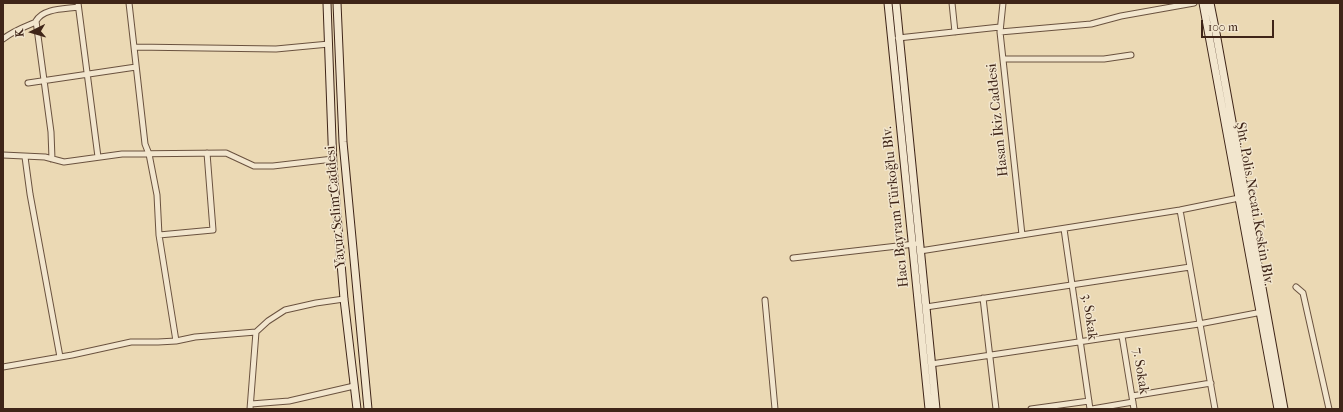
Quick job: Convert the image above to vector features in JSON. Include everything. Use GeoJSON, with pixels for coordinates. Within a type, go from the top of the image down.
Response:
{"type":"FeatureCollection","features":[{"type":"Feature","properties":{"kind":"street"},"geometry":{"type":"LineString","coordinates":[[128,3],[145,144],[149,154],[157,195],[159,235],[176,341]]}},
{"type":"Feature","properties":{"kind":"street","name":"Yavuz Selim Caddesi"},"geometry":{"type":"LineString","coordinates":[[327,3],[333,159],[344,299],[356,409]]}},
{"type":"Feature","properties":{"kind":"street","name":"Yavuz Selim Caddesi"},"geometry":{"type":"LineString","coordinates":[[337,3],[343,142],[368,409]]}},
{"type":"Feature","properties":{"kind":"street","name":"Hacı Bayram Türkoğlu Blv."},"geometry":{"type":"LineString","coordinates":[[888,3],[895,38],[916,243],[929,409]]}},
{"type":"Feature","properties":{"kind":"street","name":"Hacı Bayram Türkoğlu Blv."},"geometry":{"type":"LineString","coordinates":[[895,38],[896,3]]}},
{"type":"Feature","properties":{"kind":"street"},"geometry":{"type":"LineString","coordinates":[[952,3],[955,32]]}},
{"type":"Feature","properties":{"kind":"street","name":"Hasan İkiz Caddesi"},"geometry":{"type":"LineString","coordinates":[[1003,3],[1000,29],[1022,235]]}},
{"type":"Feature","properties":{"kind":"street"},"geometry":{"type":"LineString","coordinates":[[895,38],[955,32],[1090,24],[1121,16],[1194,3]]}},
{"type":"Feature","properties":{"kind":"street","name":"Şht. Polis Necati Keskin Blv."},"geometry":{"type":"LineString","coordinates":[[1204,3],[1239,198],[1284,409]]}},
{"type":"Feature","properties":{"kind":"street","name":"Şht. Polis Necati Keskin Blv."},"geometry":{"type":"LineString","coordinates":[[1210,3],[1263,312],[1278,409]]}},
{"type":"Feature","properties":{"kind":"street"},"geometry":{"type":"LineString","coordinates":[[52,159],[51,132],[45,80],[36,22],[38,17],[46,12],[78,5],[98,157]]}},
{"type":"Feature","properties":{"kind":"street"},"geometry":{"type":"LineString","coordinates":[[3,39],[10,33],[36,22]]}},
{"type":"Feature","properties":{"kind":"street"},"geometry":{"type":"LineString","coordinates":[[134,47],[276,49],[329,44]]}},
{"type":"Feature","properties":{"kind":"street"},"geometry":{"type":"LineString","coordinates":[[1004,59],[1104,59],[1131,55]]}},
{"type":"Feature","properties":{"kind":"street"},"geometry":{"type":"LineString","coordinates":[[28,83],[136,67]]}},
{"type":"Feature","properties":{"kind":"street"},"geometry":{"type":"LineString","coordinates":[[159,235],[213,230],[207,153]]}},
{"type":"Feature","properties":{"kind":"street"},"geometry":{"type":"LineString","coordinates":[[3,155],[45,157],[64,162],[122,154],[226,153],[254,166],[272,166],[333,159]]}},
{"type":"Feature","properties":{"kind":"street"},"geometry":{"type":"LineString","coordinates":[[25,157],[31,202],[60,357]]}},
{"type":"Feature","properties":{"kind":"street"},"geometry":{"type":"LineString","coordinates":[[920,251],[1180,210],[1239,198]]}},
{"type":"Feature","properties":{"kind":"street"},"geometry":{"type":"LineString","coordinates":[[1180,210],[1215,409]]}},
{"type":"Feature","properties":{"kind":"street","name":"3. Sokak"},"geometry":{"type":"LineString","coordinates":[[1064,229],[1091,409]]}},
{"type":"Feature","properties":{"kind":"street"},"geometry":{"type":"LineString","coordinates":[[793,258],[916,243]]}},
{"type":"Feature","properties":{"kind":"street","name":"Hacı Bayram Türkoğlu Blv."},"geometry":{"type":"LineString","coordinates":[[916,243],[920,251],[936,409]]}},
{"type":"Feature","properties":{"kind":"street"},"geometry":{"type":"LineString","coordinates":[[926,307],[1190,267]]}},
{"type":"Feature","properties":{"kind":"street"},"geometry":{"type":"LineString","coordinates":[[1296,287],[1303,293],[1329,409]]}},
{"type":"Feature","properties":{"kind":"street"},"geometry":{"type":"LineString","coordinates":[[3,367],[131,342],[176,341],[195,337],[256,332],[268,321],[285,310],[357,296]]}},
{"type":"Feature","properties":{"kind":"street"},"geometry":{"type":"LineString","coordinates":[[983,298],[988,355],[996,409]]}},
{"type":"Feature","properties":{"kind":"street"},"geometry":{"type":"LineString","coordinates":[[765,300],[775,409]]}},
{"type":"Feature","properties":{"kind":"street"},"geometry":{"type":"LineString","coordinates":[[931,364],[1199,324],[1263,312]]}},
{"type":"Feature","properties":{"kind":"street"},"geometry":{"type":"LineString","coordinates":[[256,332],[251,406],[289,400],[354,386]]}},
{"type":"Feature","properties":{"kind":"street","name":"7. Sokak"},"geometry":{"type":"LineString","coordinates":[[1122,336],[1134,409]]}},
{"type":"Feature","properties":{"kind":"street"},"geometry":{"type":"LineString","coordinates":[[1091,409],[1211,383]]}},
{"type":"Feature","properties":{"kind":"street"},"geometry":{"type":"LineString","coordinates":[[1031,409],[1089,401]]}}]}
